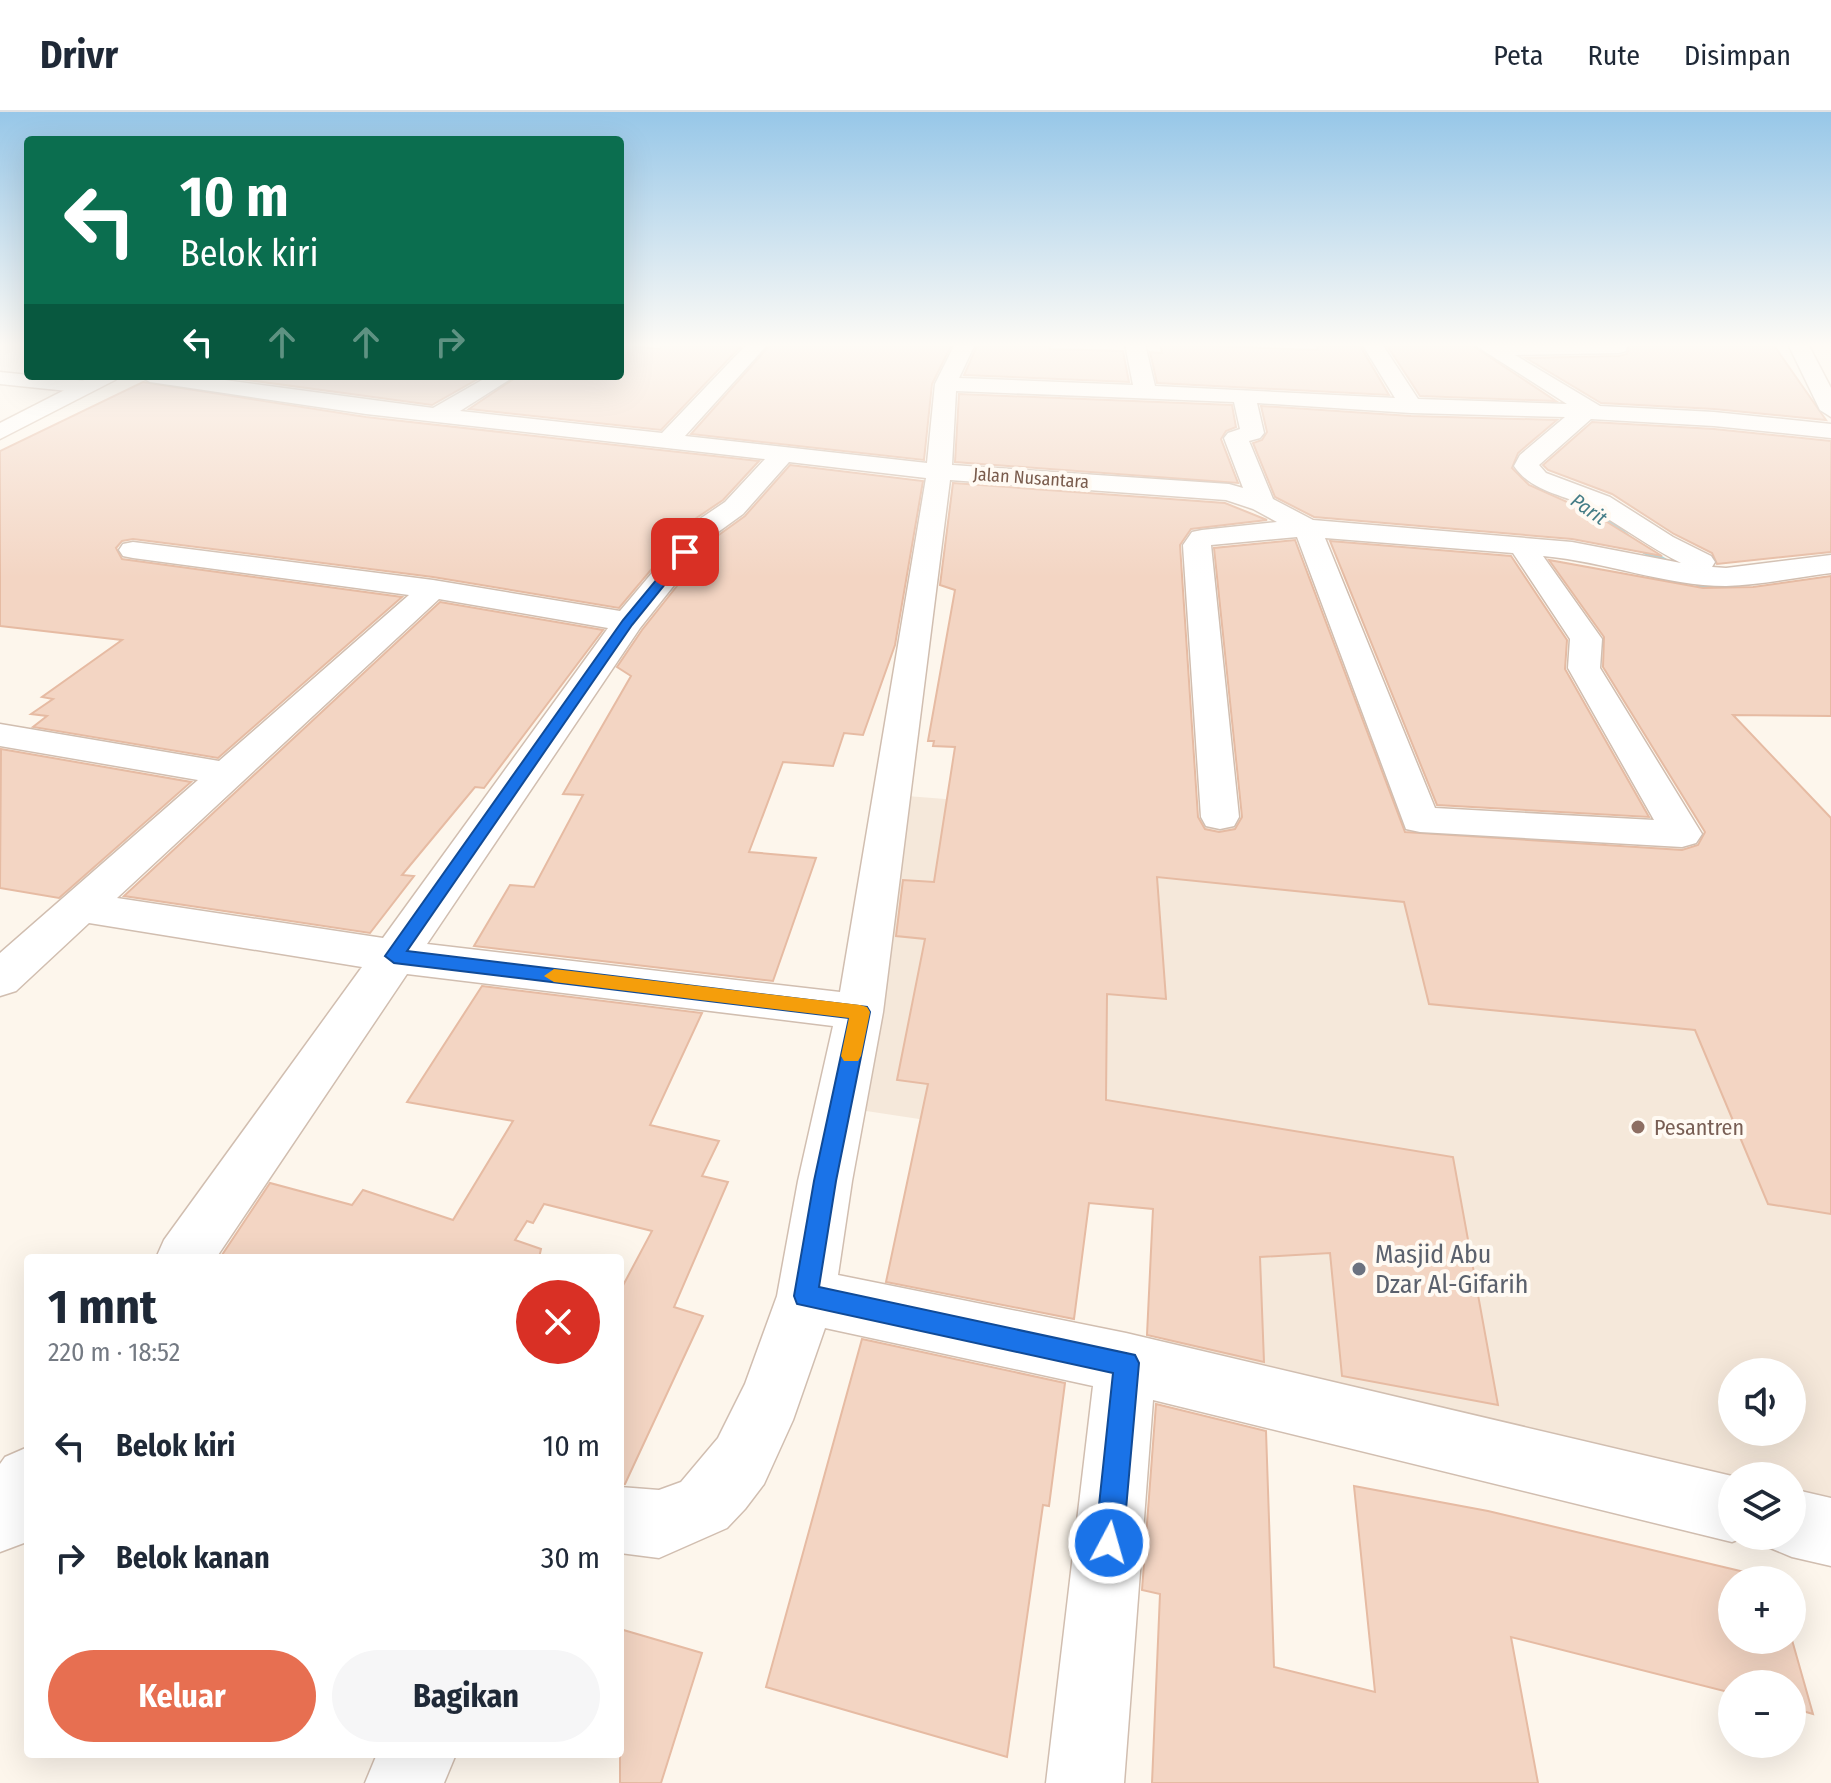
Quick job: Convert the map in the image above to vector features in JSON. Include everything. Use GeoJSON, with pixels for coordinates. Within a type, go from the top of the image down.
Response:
{"type":"FeatureCollection","features":[{"type":"Feature","properties":{"kind":"street"},"geometry":{"type":"LineString","coordinates":[[0,432],[19,422]]}},
{"type":"Feature","properties":{"kind":"street","name":"Jalan Nusantara"},"geometry":{"type":"LineString","coordinates":[[502,422],[939,472],[1229,492],[1262,503],[1307,528],[1572,550],[1667,570],[1730,576]]}},
{"type":"Feature","properties":{"kind":"street"},"geometry":{"type":"LineString","coordinates":[[669,440],[686,422]]}},
{"type":"Feature","properties":{"kind":"street"},"geometry":{"type":"LineString","coordinates":[[624,1520],[659,1524],[704,1505],[722,1486],[741,1461],[771,1398],[806,1296],[825,1181],[860,1012],[939,472],[943,422]]}},
{"type":"Feature","properties":{"kind":"street"},"geometry":{"type":"LineString","coordinates":[[1250,422],[1252,433],[1236,438],[1262,503]]}},
{"type":"Feature","properties":{"kind":"street"},"geometry":{"type":"LineString","coordinates":[[1575,422],[1529,460],[1526,466],[1537,478],[1601,503],[1663,543],[1730,576],[1831,564]]}},
{"type":"Feature","properties":{"kind":"street"},"geometry":{"type":"LineString","coordinates":[[1743,422],[1831,431]]}},
{"type":"Feature","properties":{"kind":"street"},"geometry":{"type":"LineString","coordinates":[[187,1254],[628,622],[704,529],[734,508],[783,454]]}},
{"type":"Feature","properties":{"kind":"street"},"geometry":{"type":"LineString","coordinates":[[1220,817],[1197,545],[1202,538],[1216,535],[1307,528],[1420,820],[1682,834],[1584,668],[1586,639],[1522,546]]}},
{"type":"Feature","properties":{"kind":"street"},"geometry":{"type":"LineString","coordinates":[[133,550],[433,589],[628,622]]}},
{"type":"Feature","properties":{"kind":"street"},"geometry":{"type":"LineString","coordinates":[[0,979],[433,589]]}},
{"type":"Feature","properties":{"kind":"street"},"geometry":{"type":"LineString","coordinates":[[0,735],[229,774]]}},
{"type":"Feature","properties":{"kind":"street"},"geometry":{"type":"LineString","coordinates":[[81,907],[394,956],[860,1012]]}},
{"type":"Feature","properties":{"kind":"street"},"geometry":{"type":"LineString","coordinates":[[806,1296],[1126,1363],[1718,1506]]}},
{"type":"Feature","properties":{"kind":"street"},"geometry":{"type":"LineString","coordinates":[[1085,1783],[1126,1363]]}},
{"type":"Feature","properties":{"kind":"street"},"geometry":{"type":"LineString","coordinates":[[0,1519],[24,1486]]}},
{"type":"Feature","properties":{"kind":"street"},"geometry":{"type":"LineString","coordinates":[[1806,1526],[1831,1532]]}},
{"type":"Feature","properties":{"kind":"street"},"geometry":{"type":"LineString","coordinates":[[404,1783],[416,1758]]}},
{"type":"Feature","properties":{"kind":"shaded area"},"geometry":{"type":"Polygon","coordinates":[[[907,796],[1501,843],[1831,851],[1831,1499],[1806,1493],[1806,1462],[1718,1462],[1718,1473],[1164,1344],[1195,1161],[853,1109],[907,796]]]}},
{"type":"Feature","properties":{"kind":"building"},"geometry":{"type":"Polygon","coordinates":[[[60,422],[410,422],[759,461],[723,500],[692,521],[619,608],[433,577],[133,539],[122,541],[116,548],[122,559],[402,597],[218,758],[33,727],[47,716],[31,714],[53,699],[42,697],[122,640],[0,626],[0,451],[60,422]]]}},
{"type":"Feature","properties":{"kind":"building"},"geometry":{"type":"Polygon","coordinates":[[[588,422],[669,422],[661,430],[588,422]]]}},
{"type":"Feature","properties":{"kind":"building"},"geometry":{"type":"Polygon","coordinates":[[[702,422],[928,422],[924,460],[691,434],[702,422]]]}},
{"type":"Feature","properties":{"kind":"building"},"geometry":{"type":"Polygon","coordinates":[[[957,422],[1235,422],[1236,427],[1226,431],[1221,439],[1238,483],[955,462],[957,422]]]}},
{"type":"Feature","properties":{"kind":"building"},"geometry":{"type":"Polygon","coordinates":[[[1265,422],[1555,422],[1518,453],[1512,468],[1529,485],[1594,514],[1662,556],[1572,539],[1314,517],[1275,497],[1253,443],[1262,440],[1267,432],[1265,422]]]}},
{"type":"Feature","properties":{"kind":"building"},"geometry":{"type":"Polygon","coordinates":[[[1592,422],[1714,429],[1831,441],[1831,552],[1717,564],[1712,553],[1674,534],[1612,494],[1548,470],[1543,465],[1592,422]]]}},
{"type":"Feature","properties":{"kind":"building"},"geometry":{"type":"Polygon","coordinates":[[[790,465],[923,481],[895,645],[863,735],[844,733],[833,766],[783,762],[749,852],[816,858],[773,981],[474,946],[510,885],[534,887],[583,795],[563,794],[631,676],[617,667],[642,630],[716,537],[745,516],[790,465]]]}},
{"type":"Feature","properties":{"kind":"building"},"geometry":{"type":"Polygon","coordinates":[[[953,483],[1225,503],[1267,520],[1191,529],[1180,545],[1198,817],[1205,829],[1219,832],[1235,829],[1242,817],[1214,548],[1295,540],[1405,832],[1682,850],[1698,845],[1705,832],[1603,667],[1604,637],[1549,560],[1703,588],[1753,587],[1831,576],[1831,716],[1733,715],[1831,818],[1831,1214],[1768,1204],[1695,1030],[1429,1004],[1404,902],[1157,877],[1166,999],[1107,994],[1106,1100],[1453,1157],[1498,1405],[1342,1376],[1330,1253],[1260,1257],[1264,1362],[1147,1335],[1153,1209],[1089,1203],[1074,1319],[886,1282],[928,1084],[897,1080],[925,939],[896,936],[903,880],[934,882],[955,747],[933,746],[934,741],[928,741],[955,590],[940,585],[953,483]]]}},
{"type":"Feature","properties":{"kind":"building"},"geometry":{"type":"Polygon","coordinates":[[[1330,541],[1511,556],[1567,640],[1565,669],[1649,817],[1437,805],[1330,541]]]}},
{"type":"Feature","properties":{"kind":"building"},"geometry":{"type":"Polygon","coordinates":[[[440,602],[603,630],[484,788],[475,787],[402,875],[414,876],[370,933],[124,896],[440,602]]]}},
{"type":"Feature","properties":{"kind":"building"},"geometry":{"type":"Polygon","coordinates":[[[1,749],[191,782],[59,898],[0,888],[1,749]]]}},
{"type":"Feature","properties":{"kind":"building"},"geometry":{"type":"Polygon","coordinates":[[[482,986],[702,1013],[650,1125],[719,1141],[702,1176],[728,1182],[674,1307],[703,1316],[625,1484],[624,1284],[652,1231],[544,1204],[533,1223],[527,1221],[515,1240],[541,1249],[540,1254],[223,1254],[270,1183],[352,1205],[363,1190],[453,1220],[513,1121],[407,1102],[482,986]]]}},
{"type":"Feature","properties":{"kind":"building"},"geometry":{"type":"Polygon","coordinates":[[[862,1339],[1065,1383],[1049,1506],[1043,1505],[1007,1757],[766,1687],[862,1339]]]}},
{"type":"Feature","properties":{"kind":"building"},"geometry":{"type":"Polygon","coordinates":[[[1156,1404],[1266,1431],[1274,1667],[1375,1692],[1354,1486],[1488,1511],[1719,1566],[1718,1654],[1796,1654],[1801,1670],[1718,1670],[1718,1689],[1511,1637],[1538,1783],[1152,1783],[1160,1594],[1142,1590],[1156,1404]]]}},
{"type":"Feature","properties":{"kind":"building"},"geometry":{"type":"Polygon","coordinates":[[[624,1630],[702,1653],[661,1783],[620,1783],[620,1758],[624,1758],[624,1630]]]}},
{"type":"Feature","properties":{"kind":"building"},"geometry":{"type":"Polygon","coordinates":[[[1806,1689],[1813,1714],[1806,1712],[1806,1689]]]}},
{"type":"Feature","properties":{"kind":"waterway","name":"Parit"},"geometry":{"type":"LineString","coordinates":[[1578,498],[1633,543],[1729,600]]}},
{"type":"Feature","properties":{"kind":"slow traffic"},"geometry":{"type":"LineString","coordinates":[[554,976],[860,1012],[851,1056]]}},
{"type":"Feature","properties":{"kind":"place","name":"Pesantren"},"geometry":{"type":"Point","coordinates":[1638,1127]}},
{"type":"Feature","properties":{"kind":"place","name":"Masjid Abu Dzar Al-Gifarih"},"geometry":{"type":"Point","coordinates":[1359,1269]}},
{"type":"Feature","properties":{"kind":"route"},"geometry":{"type":"LineString","coordinates":[[685,552],[628,622],[394,956],[860,1012],[825,1181],[806,1296],[1126,1363],[1109,1543]]}}]}
